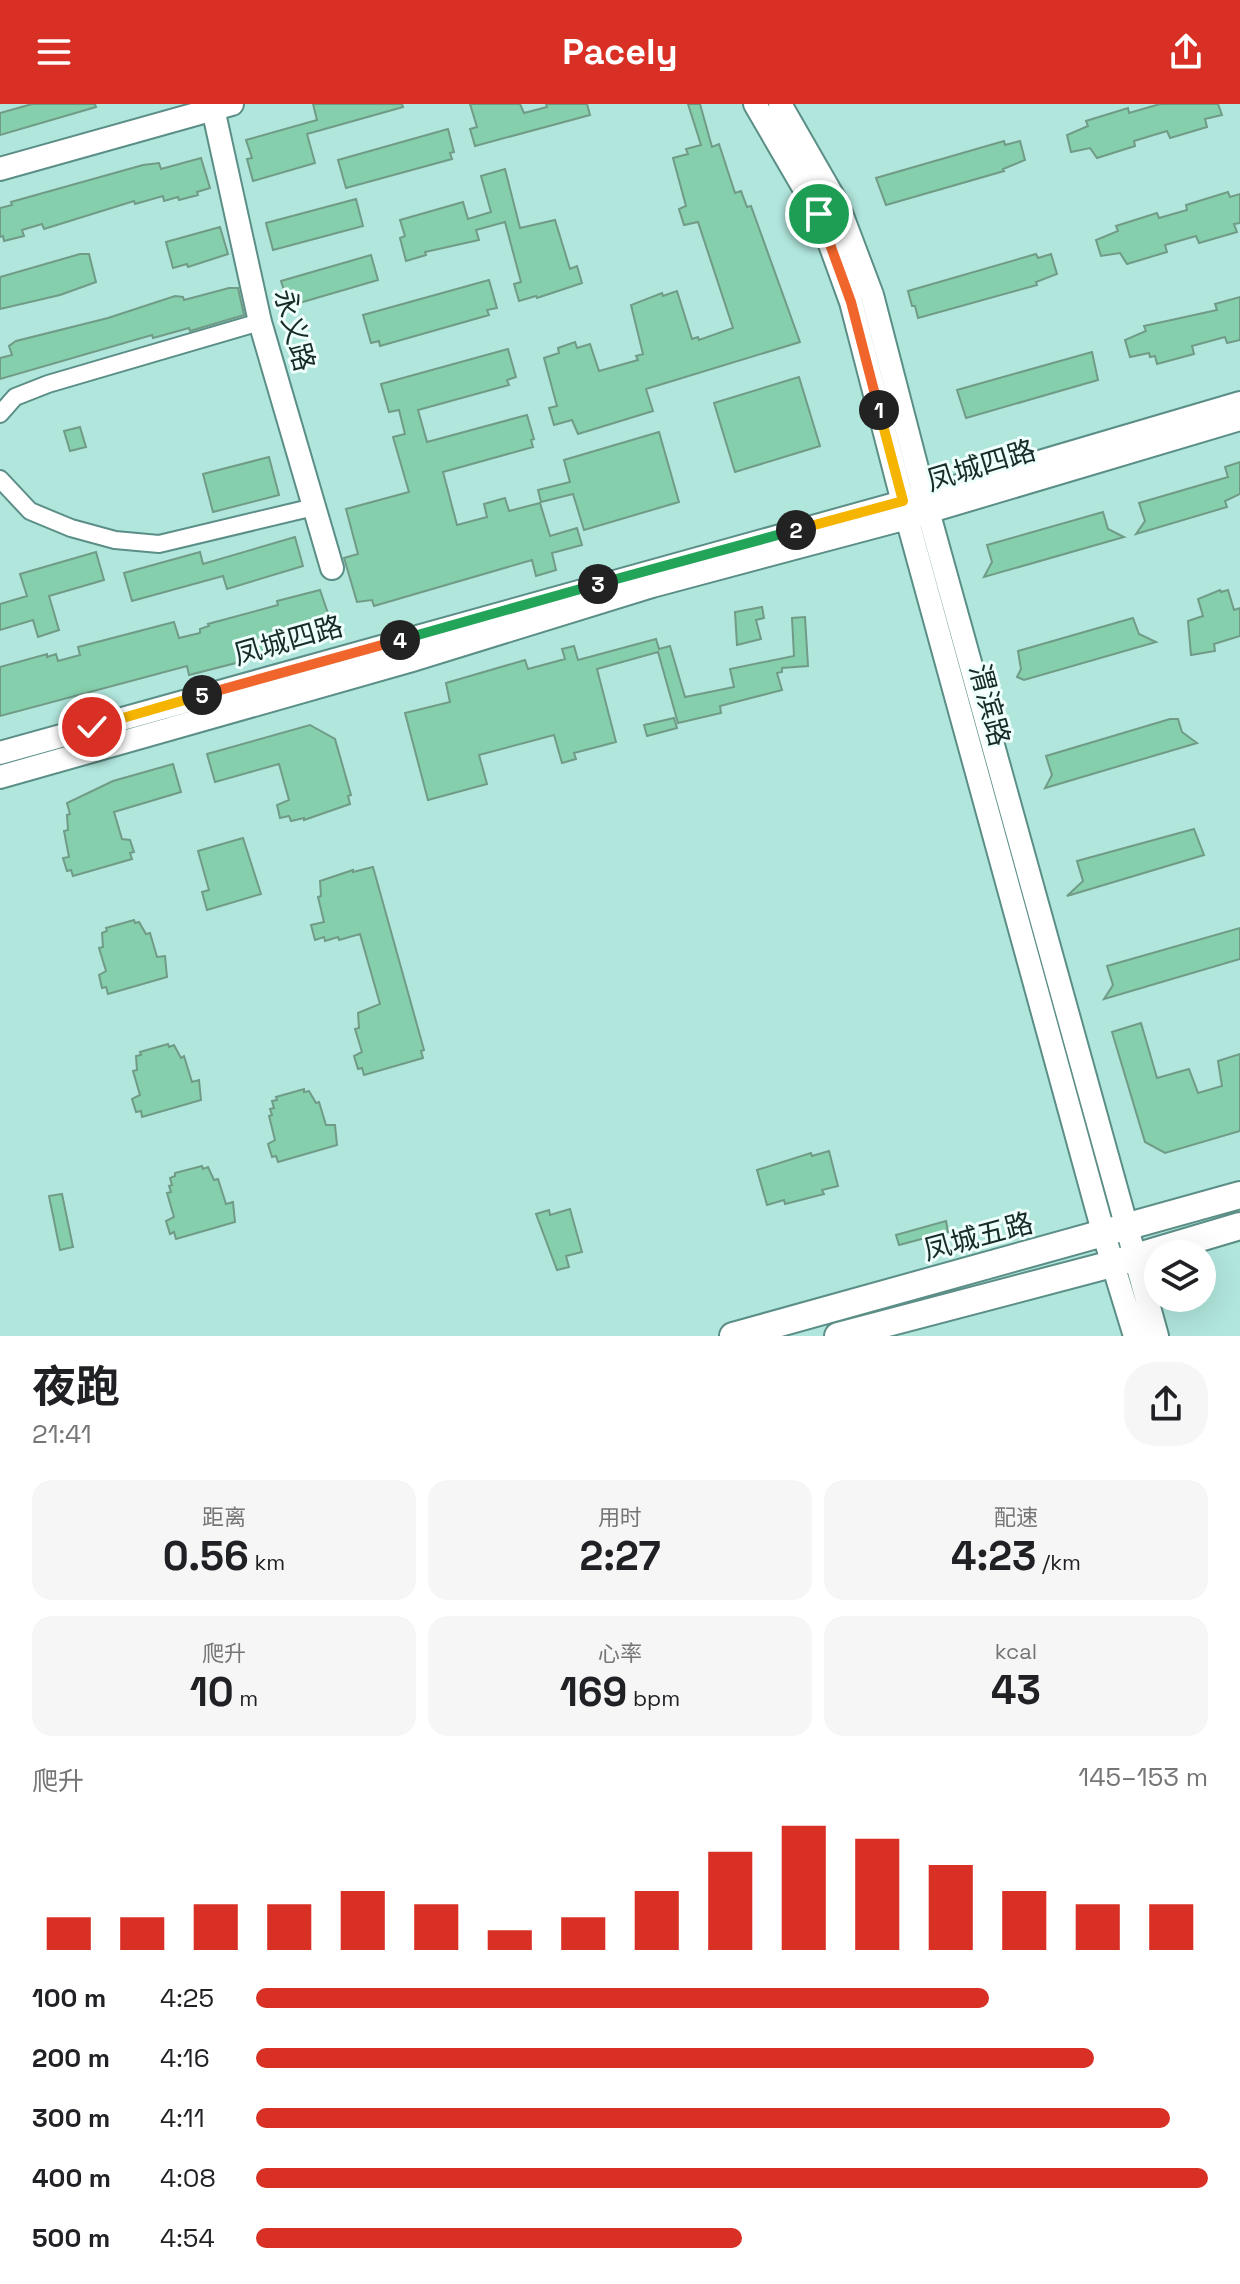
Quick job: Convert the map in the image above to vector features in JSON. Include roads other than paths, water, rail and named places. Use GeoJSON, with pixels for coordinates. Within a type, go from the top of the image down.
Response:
{"type":"FeatureCollection","features":[{"type":"Feature","properties":{"kind":"main road","name":"凤城五路"},"geometry":{"type":"LineString","coordinates":[[733,1336],[1240,1195]]}},
{"type":"Feature","properties":{"kind":"main road"},"geometry":{"type":"LineString","coordinates":[[838,1336],[1124,1261],[1240,1226]]}},
{"type":"Feature","properties":{"kind":"street","name":"渭滨路"},"geometry":{"type":"LineString","coordinates":[[755,104],[824,229],[851,302],[915,507],[1115,1232],[1124,1261],[1157,1336]]}},
{"type":"Feature","properties":{"kind":"street","name":"渭滨路"},"geometry":{"type":"LineString","coordinates":[[780,104],[838,205],[872,295],[915,507]]}},
{"type":"Feature","properties":{"kind":"street"},"geometry":{"type":"LineString","coordinates":[[0,169],[219,106]]}},
{"type":"Feature","properties":{"kind":"street","name":"永义路"},"geometry":{"type":"LineString","coordinates":[[219,106],[260,322],[332,568]]}},
{"type":"Feature","properties":{"kind":"street"},"geometry":{"type":"LineString","coordinates":[[0,414],[15,397],[48,384],[260,322]]}},
{"type":"Feature","properties":{"kind":"street","name":"凤城四路"},"geometry":{"type":"LineString","coordinates":[[0,777],[409,661],[915,507],[1240,403]]}},
{"type":"Feature","properties":{"kind":"street","name":"凤城四路"},"geometry":{"type":"LineString","coordinates":[[0,753],[1240,419]]}},
{"type":"Feature","properties":{"kind":"street"},"geometry":{"type":"LineString","coordinates":[[0,479],[30,511],[43,517],[115,540],[145,543],[159,544],[314,507]]}},
{"type":"Feature","properties":{"kind":"street","name":"渭滨路"},"geometry":{"type":"LineString","coordinates":[[1124,1261],[1135,1336]]}}]}
